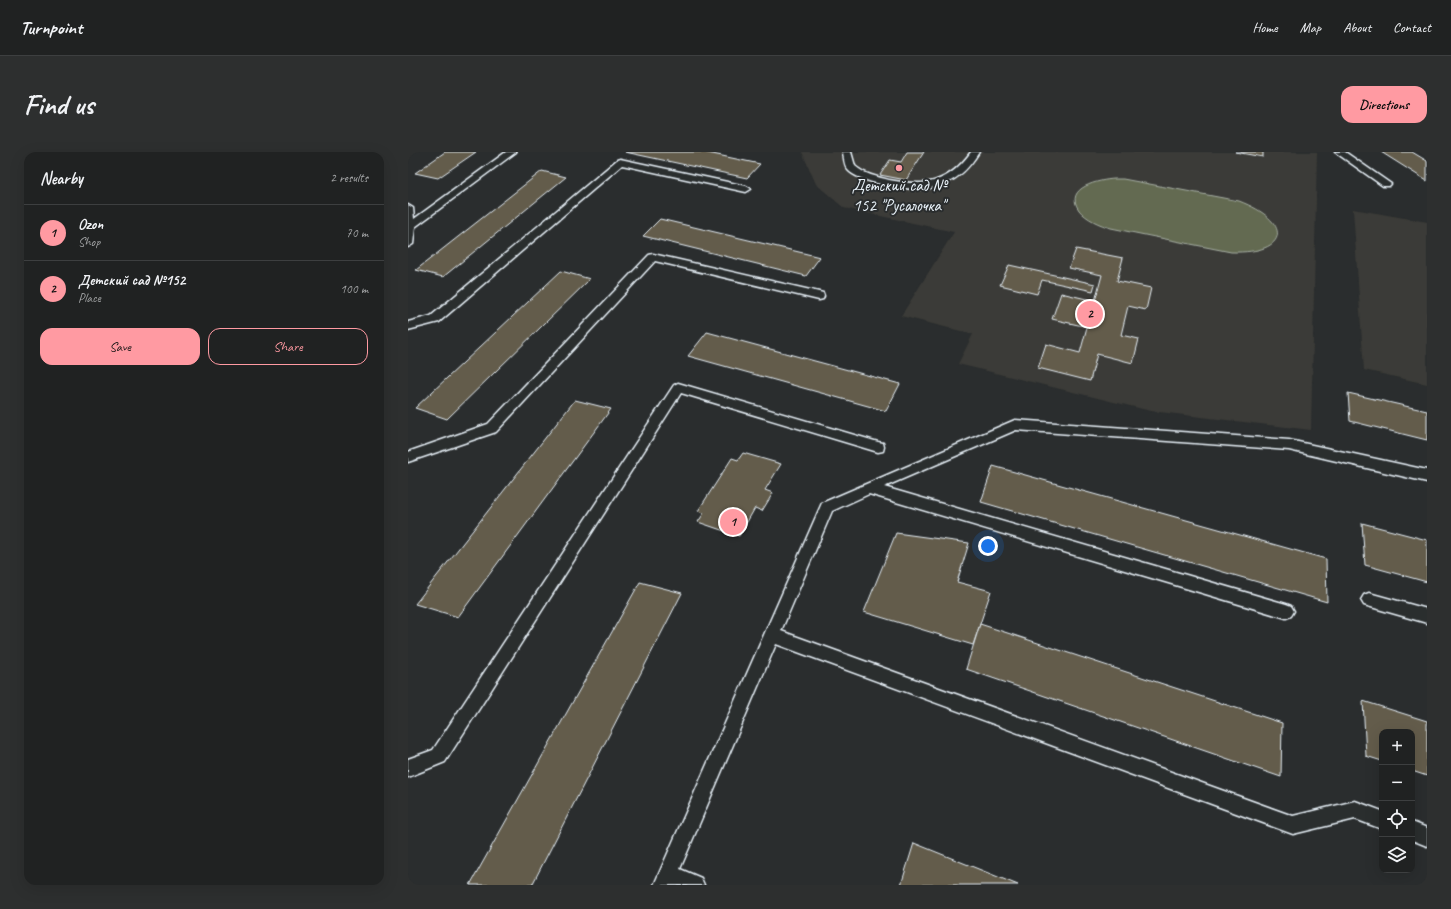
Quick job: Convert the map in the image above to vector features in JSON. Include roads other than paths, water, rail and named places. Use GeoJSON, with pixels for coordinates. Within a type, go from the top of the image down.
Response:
{"type":"FeatureCollection","features":[{"type":"Feature","properties":{"kind":"lane"},"geometry":{"type":"LineString","coordinates":[[410,226],[512,152]]}},
{"type":"Feature","properties":{"kind":"lane"},"geometry":{"type":"LineString","coordinates":[[847,152],[852,170],[862,176],[908,186],[925,186],[944,181],[962,170],[974,152]]}},
{"type":"Feature","properties":{"kind":"lane"},"geometry":{"type":"LineString","coordinates":[[1339,152],[1386,184]]}},
{"type":"Feature","properties":{"kind":"lane"},"geometry":{"type":"LineString","coordinates":[[408,326],[435,319],[620,162],[746,189]]}},
{"type":"Feature","properties":{"kind":"lane"},"geometry":{"type":"LineString","coordinates":[[408,208],[410,226],[408,244]]}},
{"type":"Feature","properties":{"kind":"lane"},"geometry":{"type":"LineString","coordinates":[[408,457],[492,428],[653,257],[819,296]]}},
{"type":"Feature","properties":{"kind":"lane"},"geometry":{"type":"LineString","coordinates":[[408,768],[439,756],[678,388],[878,447]]}},
{"type":"Feature","properties":{"kind":"lane"},"geometry":{"type":"LineString","coordinates":[[694,885],[667,879],[827,507],[868,488],[1015,426],[1289,445],[1427,476]]}},
{"type":"Feature","properties":{"kind":"lane"},"geometry":{"type":"LineString","coordinates":[[868,488],[1286,611]]}},
{"type":"Feature","properties":{"kind":"lane"},"geometry":{"type":"LineString","coordinates":[[1369,600],[1427,616]]}},
{"type":"Feature","properties":{"kind":"lane"},"geometry":{"type":"LineString","coordinates":[[771,635],[1293,825],[1356,810],[1379,819]]}},
{"type":"Feature","properties":{"kind":"lane"},"geometry":{"type":"LineString","coordinates":[[1415,832],[1427,837]]}},
{"type":"Feature","properties":{"kind":"place","name":"Детский сад № 152 \"Русалочка\""},"geometry":{"type":"Point","coordinates":[899,168]}},
{"type":"Feature","properties":{"kind":"place","name":"Детский сад №152"},"geometry":{"type":"Point","coordinates":[1090,314]}},
{"type":"Feature","properties":{"kind":"place","name":"Ozon"},"geometry":{"type":"Point","coordinates":[733,522]}}]}
